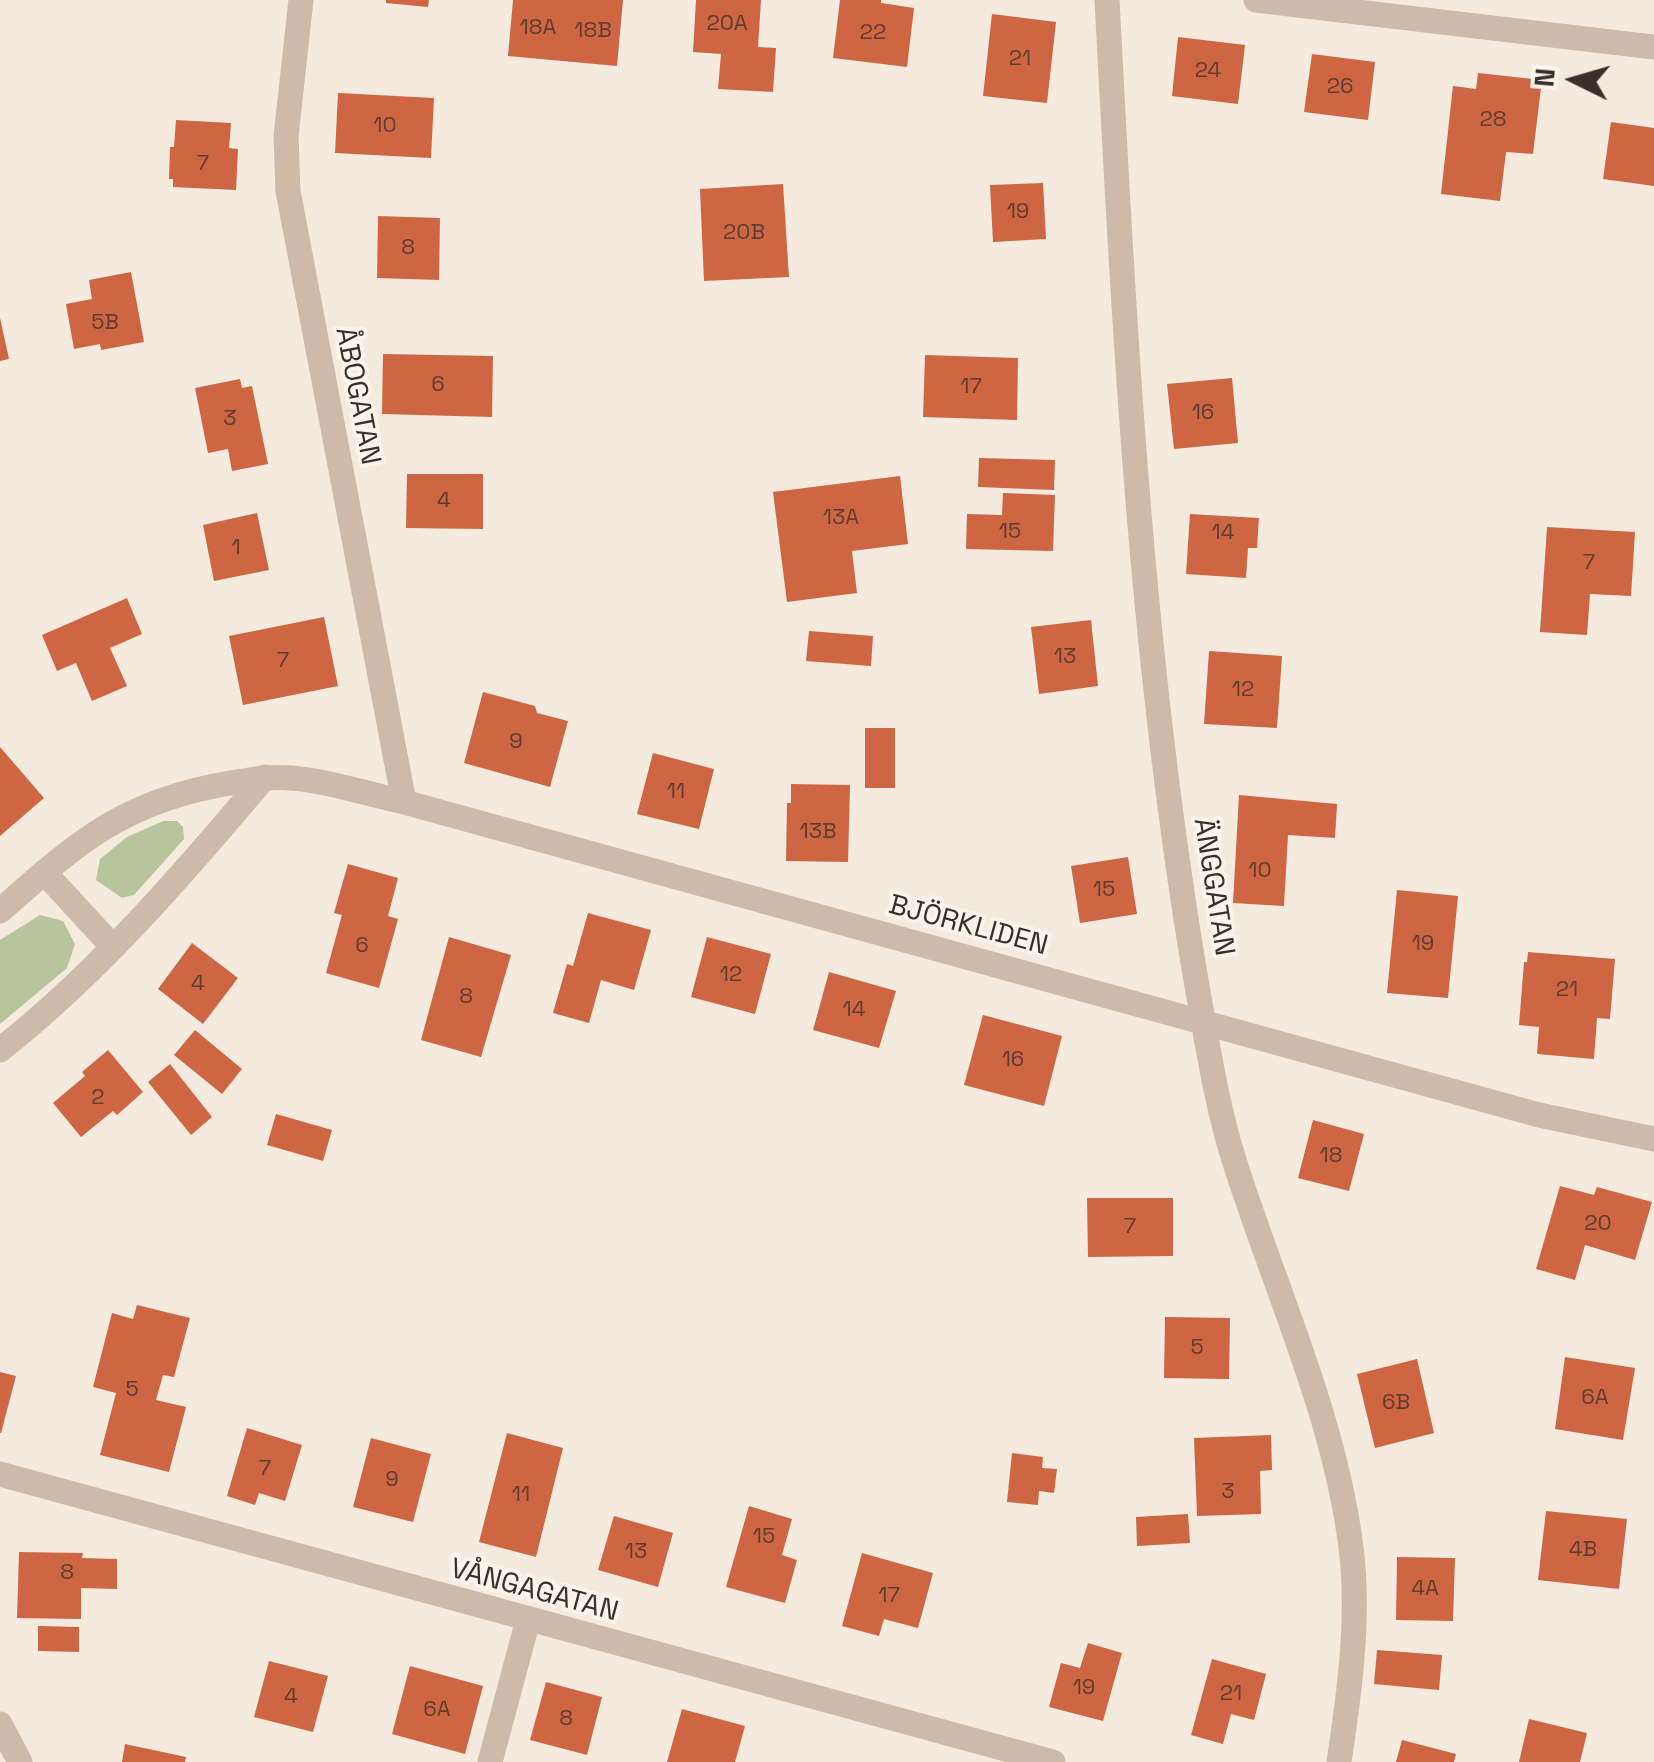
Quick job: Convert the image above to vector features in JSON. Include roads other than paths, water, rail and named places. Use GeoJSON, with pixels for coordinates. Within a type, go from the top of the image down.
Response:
{"type":"FeatureCollection","features":[{"type":"Feature","properties":{"kind":"street","name":"ÅBOGATAN"},"geometry":{"type":"LineString","coordinates":[[301,0],[286,136],[288,191],[404,802]]}},
{"type":"Feature","properties":{"kind":"street","name":"ÄNGGATAN"},"geometry":{"type":"LineString","coordinates":[[1107,0],[1140,532],[1162,750],[1203,1021],[1233,1158],[1299,1340],[1343,1500],[1352,1559],[1353,1624],[1338,1762]]}},
{"type":"Feature","properties":{"kind":"street"},"geometry":{"type":"LineString","coordinates":[[1256,0],[1654,47]]}},
{"type":"Feature","properties":{"kind":"street"},"geometry":{"type":"LineString","coordinates":[[0,1050],[31,1026],[178,879],[266,778]]}},
{"type":"Feature","properties":{"kind":"street","name":"BJÖRKLIDEN"},"geometry":{"type":"LineString","coordinates":[[0,911],[99,828],[147,804],[202,788],[292,778],[404,802],[1539,1115],[1654,1139]]}},
{"type":"Feature","properties":{"kind":"street"},"geometry":{"type":"LineString","coordinates":[[44,872],[112,946]]}},
{"type":"Feature","properties":{"kind":"street","name":"VÅNGAGATAN"},"geometry":{"type":"LineString","coordinates":[[0,1474],[1053,1762]]}},
{"type":"Feature","properties":{"kind":"street"},"geometry":{"type":"LineString","coordinates":[[490,1762],[528,1620]]}},
{"type":"Feature","properties":{"kind":"street"},"geometry":{"type":"LineString","coordinates":[[0,1724],[20,1762]]}}]}
